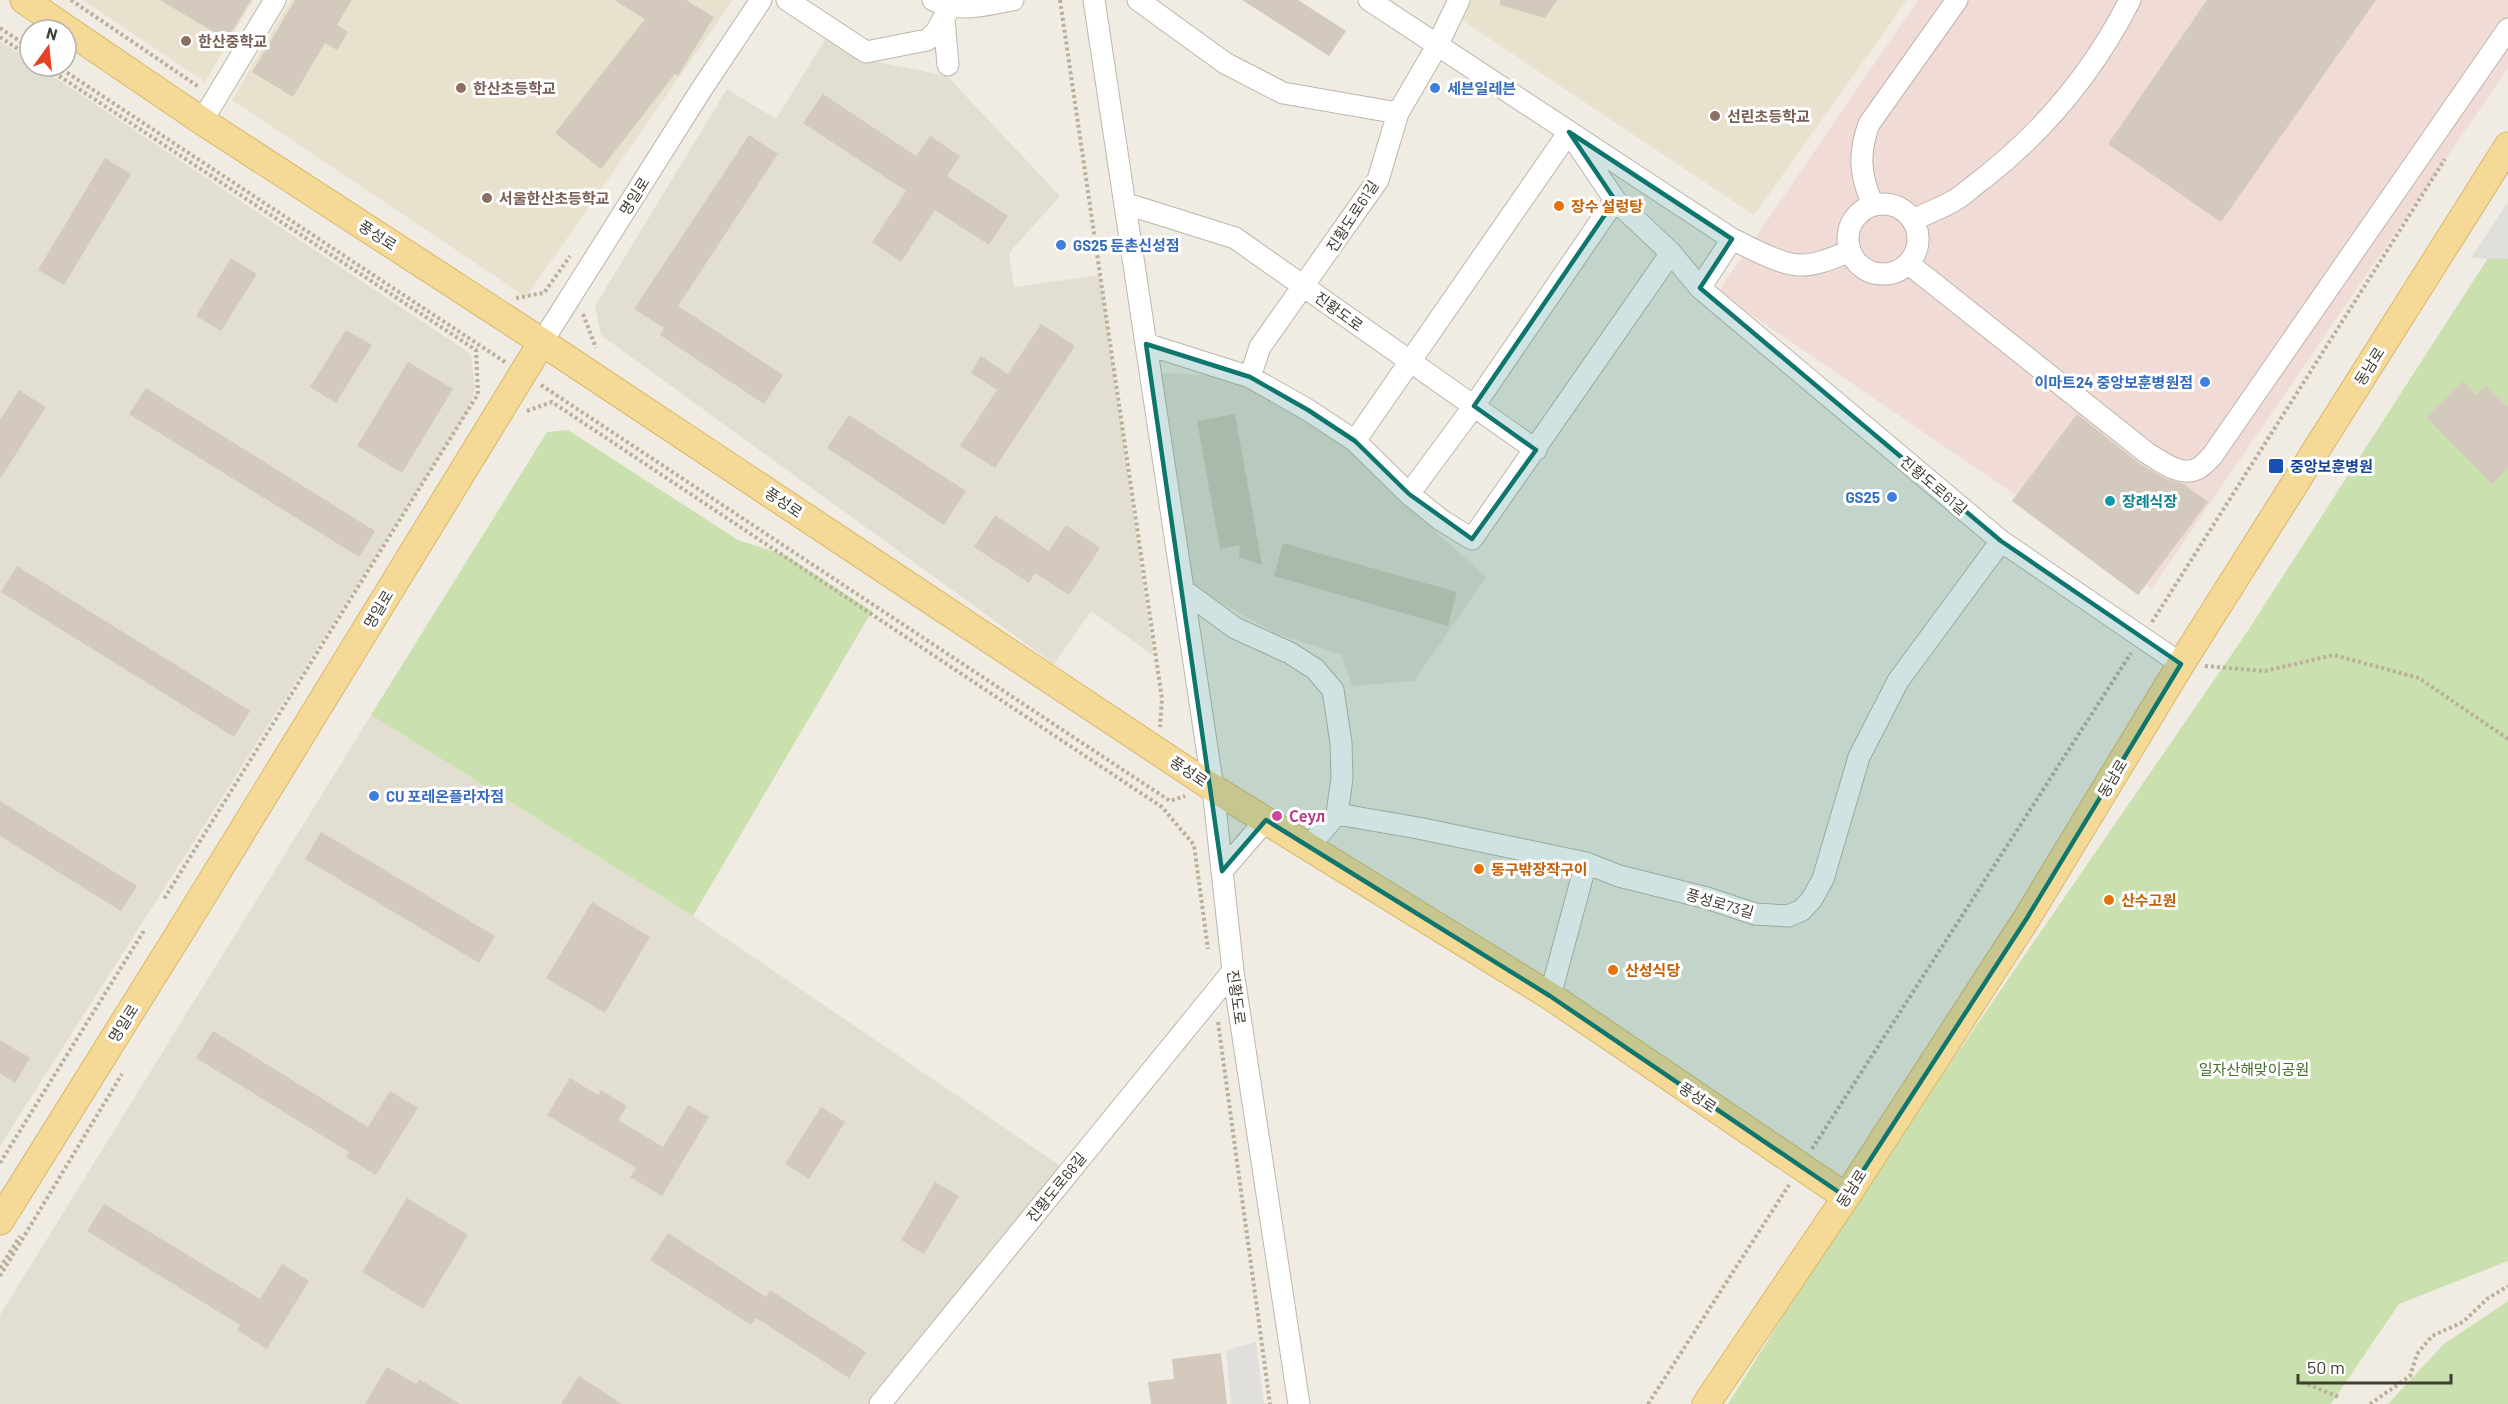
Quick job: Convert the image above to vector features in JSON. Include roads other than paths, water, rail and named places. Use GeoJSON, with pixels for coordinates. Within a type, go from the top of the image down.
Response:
{"type":"FeatureCollection","features":[{"type":"Feature","properties":{"kind":"main road","name":"풍성로"},"geometry":{"type":"LineString","coordinates":[[24,0],[202,121],[542,342],[1213,788],[1550,996],[1846,1197]]}},
{"type":"Feature","properties":{"kind":"main road","name":"동남로"},"geometry":{"type":"LineString","coordinates":[[1706,1404],[1846,1197],[2028,918],[2181,664],[2508,146]]}},
{"type":"Feature","properties":{"kind":"main road","name":"명일로"},"geometry":{"type":"LineString","coordinates":[[0,1221],[189,918],[542,342]]}},
{"type":"Feature","properties":{"kind":"street"},"geometry":{"type":"LineString","coordinates":[[202,121],[275,0]]}},
{"type":"Feature","properties":{"kind":"street","name":"명일로"},"geometry":{"type":"LineString","coordinates":[[542,342],[701,90],[761,0]]}},
{"type":"Feature","properties":{"kind":"street"},"geometry":{"type":"LineString","coordinates":[[787,0],[866,52],[927,40],[936,33],[943,9]]}},
{"type":"Feature","properties":{"kind":"street"},"geometry":{"type":"LineString","coordinates":[[943,9],[1012,0]]}},
{"type":"Feature","properties":{"kind":"street","name":"진황도로"},"geometry":{"type":"LineString","coordinates":[[1094,0],[1127,204],[1213,788],[1233,971],[1299,1404]]}},
{"type":"Feature","properties":{"kind":"street"},"geometry":{"type":"LineString","coordinates":[[1138,0],[1225,63],[1283,93],[1398,113]]}},
{"type":"Feature","properties":{"kind":"street","name":"진황도로61길"},"geometry":{"type":"LineString","coordinates":[[1370,0],[1732,239],[1771,257],[1799,265],[1827,260],[1850,251]]}},
{"type":"Feature","properties":{"kind":"street","name":"진황도로61길"},"geometry":{"type":"LineString","coordinates":[[1250,377],[1260,347],[1378,180],[1398,113],[1437,46],[1460,0]]}},
{"type":"Feature","properties":{"kind":"street"},"geometry":{"type":"LineString","coordinates":[[1873,205],[1864,185],[1860,163],[1863,141],[1869,124],[1958,0]]}},
{"type":"Feature","properties":{"kind":"street"},"geometry":{"type":"LineString","coordinates":[[1913,220],[1955,200],[2005,162],[2042,125],[2075,87],[2112,35],[2130,0]]}},
{"type":"Feature","properties":{"kind":"street"},"geometry":{"type":"LineString","coordinates":[[943,9],[948,65]]}},
{"type":"Feature","properties":{"kind":"street"},"geometry":{"type":"LineString","coordinates":[[1909,264],[2147,453],[2183,471],[2198,469],[2212,456],[2508,29]]}},
{"type":"Feature","properties":{"kind":"street"},"geometry":{"type":"LineString","coordinates":[[1355,441],[1569,132]]}},
{"type":"Feature","properties":{"kind":"street","name":"진황도로61길"},"geometry":{"type":"LineString","coordinates":[[1569,132],[1615,200],[1671,253],[1700,288],[2001,541],[2181,664]]}},
{"type":"Feature","properties":{"kind":"street"},"geometry":{"type":"LineString","coordinates":[[1409,494],[1474,406],[1615,200]]}},
{"type":"Feature","properties":{"kind":"street","name":"진황도로"},"geometry":{"type":"LineString","coordinates":[[1127,204],[1235,238],[1536,450]]}},
{"type":"Feature","properties":{"kind":"street"},"geometry":{"type":"LineString","coordinates":[[1873,205],[1896,206],[1906,211],[1913,220],[1918,231],[1915,254],[1909,264],[1899,271],[1887,274],[1875,273],[1856,261],[1850,251],[1848,240],[1854,218],[1873,205]]}},
{"type":"Feature","properties":{"kind":"street"},"geometry":{"type":"LineString","coordinates":[[1700,288],[1732,239]]}},
{"type":"Feature","properties":{"kind":"street"},"geometry":{"type":"LineString","coordinates":[[1146,344],[1250,377],[1308,410],[1355,441],[1409,494],[1441,520],[1472,539],[1671,253]]}},
{"type":"Feature","properties":{"kind":"street","name":"풍성로73길"},"geometry":{"type":"LineString","coordinates":[[1337,814],[1418,828],[1586,864],[1619,876],[1707,898],[1755,914],[1788,916],[1802,910],[1812,899],[1823,879],[1859,758],[1898,681],[2001,541]]}},
{"type":"Feature","properties":{"kind":"street"},"geometry":{"type":"LineString","coordinates":[[1183,590],[1235,628],[1290,653],[1315,669],[1333,690],[1342,754],[1342,778],[1337,814],[1309,846]]}},
{"type":"Feature","properties":{"kind":"street"},"geometry":{"type":"LineString","coordinates":[[1222,871],[1266,820]]}},
{"type":"Feature","properties":{"kind":"street"},"geometry":{"type":"LineString","coordinates":[[1550,996],[1586,864]]}},
{"type":"Feature","properties":{"kind":"street","name":"진황도로68길"},"geometry":{"type":"LineString","coordinates":[[879,1404],[1233,971]]}},
{"type":"Feature","properties":{"kind":"place","name":"한산중학교"},"geometry":{"type":"Point","coordinates":[186,41]}},
{"type":"Feature","properties":{"kind":"place","name":"한산초등학교"},"geometry":{"type":"Point","coordinates":[461,88]}},
{"type":"Feature","properties":{"kind":"place","name":"세븐일레븐"},"geometry":{"type":"Point","coordinates":[1435,88]}},
{"type":"Feature","properties":{"kind":"place","name":"선린초등학교"},"geometry":{"type":"Point","coordinates":[1715,116]}},
{"type":"Feature","properties":{"kind":"place","name":"서울한산초등학교"},"geometry":{"type":"Point","coordinates":[487,198]}},
{"type":"Feature","properties":{"kind":"place","name":"장수 설렁탕"},"geometry":{"type":"Point","coordinates":[1559,206]}},
{"type":"Feature","properties":{"kind":"place","name":"GS25 둔촌신성점"},"geometry":{"type":"Point","coordinates":[1061,245]}},
{"type":"Feature","properties":{"kind":"place","name":"이마트24 중앙보훈병원점"},"geometry":{"type":"Point","coordinates":[2205,382]}},
{"type":"Feature","properties":{"kind":"place","name":"중앙보훈병원"},"geometry":{"type":"Point","coordinates":[2276,466]}},
{"type":"Feature","properties":{"kind":"place","name":"GS25"},"geometry":{"type":"Point","coordinates":[1892,497]}},
{"type":"Feature","properties":{"kind":"place","name":"장례식장"},"geometry":{"type":"Point","coordinates":[2110,501]}},
{"type":"Feature","properties":{"kind":"place","name":"CU 포레온플라자점"},"geometry":{"type":"Point","coordinates":[374,796]}},
{"type":"Feature","properties":{"kind":"place","name":"Сеул"},"geometry":{"type":"Point","coordinates":[1277,816]}},
{"type":"Feature","properties":{"kind":"place","name":"동구밖장작구이"},"geometry":{"type":"Point","coordinates":[1479,869]}},
{"type":"Feature","properties":{"kind":"place","name":"산수고원"},"geometry":{"type":"Point","coordinates":[2109,900]}},
{"type":"Feature","properties":{"kind":"place","name":"산성식당"},"geometry":{"type":"Point","coordinates":[1613,970]}},
{"type":"Feature","properties":{"kind":"park label","name":"일자산해맞이공원"},"geometry":{"type":"Point","coordinates":[2254,1069]}}]}
